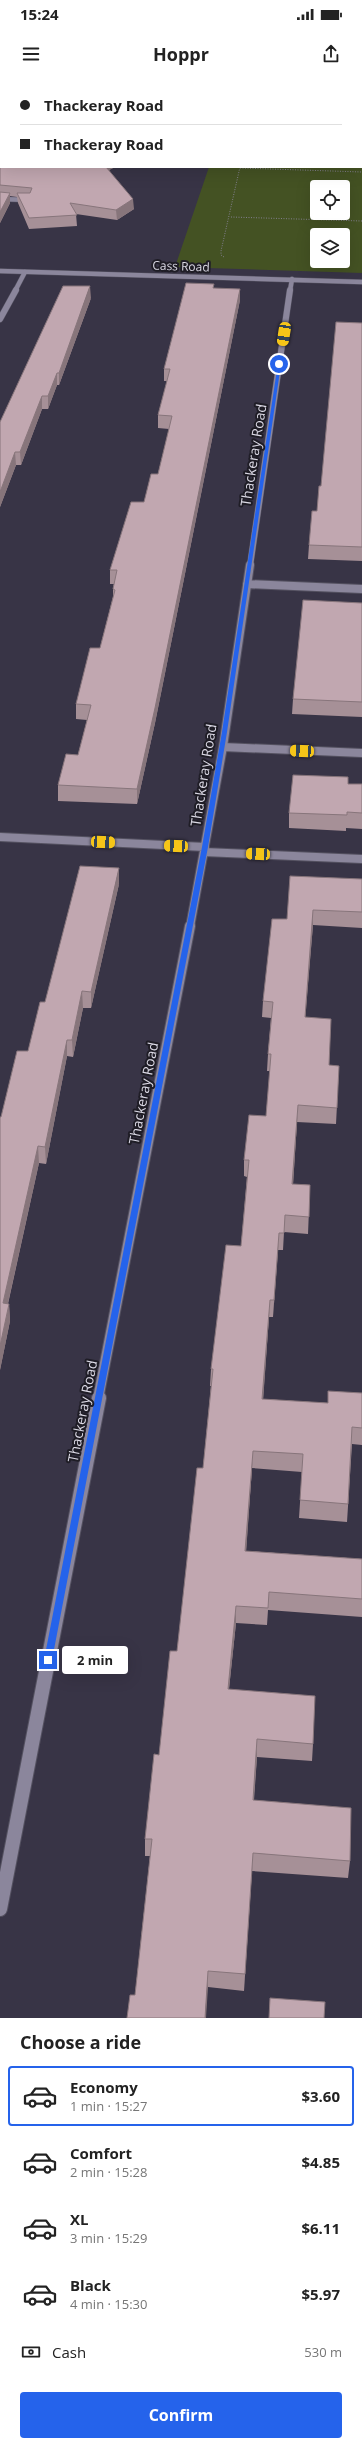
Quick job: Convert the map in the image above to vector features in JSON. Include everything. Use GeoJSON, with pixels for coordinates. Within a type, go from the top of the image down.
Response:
{"type":"FeatureCollection","features":[{"type":"Feature","properties":{"kind":"street"},"geometry":{"type":"LineString","coordinates":[[0,199],[29,200]]}},
{"type":"Feature","properties":{"kind":"street","name":"Cass Road"},"geometry":{"type":"LineString","coordinates":[[0,271],[362,282]]}},
{"type":"Feature","properties":{"kind":"street"},"geometry":{"type":"LineString","coordinates":[[0,319],[25,272]]}},
{"type":"Feature","properties":{"kind":"street","name":"Thackeray Road"},"geometry":{"type":"LineString","coordinates":[[0,1909],[205,849],[247,584],[292,279]]}},
{"type":"Feature","properties":{"kind":"street"},"geometry":{"type":"LineString","coordinates":[[247,584],[362,589]]}},
{"type":"Feature","properties":{"kind":"street"},"geometry":{"type":"LineString","coordinates":[[222,747],[362,753]]}},
{"type":"Feature","properties":{"kind":"street"},"geometry":{"type":"LineString","coordinates":[[0,837],[362,859]]}},
{"type":"Feature","properties":{"kind":"path"},"geometry":{"type":"LineString","coordinates":[[226,258],[221,255],[231,217],[240,168],[362,172]]}},
{"type":"Feature","properties":{"kind":"path"},"geometry":{"type":"LineString","coordinates":[[231,217],[362,221]]}},
{"type":"Feature","properties":{"kind":"green space"},"geometry":{"type":"Polygon","coordinates":[[[209,168],[362,168],[362,273],[175,267],[209,168]]]}},
{"type":"Feature","properties":{"kind":"building"},"geometry":{"type":"Polygon","coordinates":[[[0,168],[107,168],[133,199],[116,210],[70,203],[77,215],[29,218],[17,193],[30,193],[32,188],[0,185],[0,168]]]}},
{"type":"Feature","properties":{"kind":"building"},"geometry":{"type":"Polygon","coordinates":[[[0,192],[10,193],[0,212],[0,192]]]}},
{"type":"Feature","properties":{"kind":"building"},"geometry":{"type":"Polygon","coordinates":[[[186,283],[214,284],[213,288],[240,289],[155,708],[137,789],[58,785],[66,754],[78,755],[91,705],[76,704],[90,648],[100,648],[115,590],[113,589],[117,570],[110,570],[131,502],[144,502],[151,474],[158,474],[172,416],[158,415],[170,369],[164,369],[186,283]]]}},
{"type":"Feature","properties":{"kind":"building"},"geometry":{"type":"Polygon","coordinates":[[[63,286],[90,286],[59,373],[57,373],[48,396],[42,396],[20,452],[15,452],[0,492],[0,422],[63,286]]]}},
{"type":"Feature","properties":{"kind":"building"},"geometry":{"type":"Polygon","coordinates":[[[336,322],[362,323],[362,547],[309,545],[312,511],[317,511],[319,486],[321,486],[336,322]]]}},
{"type":"Feature","properties":{"kind":"building"},"geometry":{"type":"Polygon","coordinates":[[[303,600],[362,603],[362,702],[293,699],[303,600]]]}},
{"type":"Feature","properties":{"kind":"building"},"geometry":{"type":"Polygon","coordinates":[[[293,775],[348,777],[348,784],[362,784],[362,813],[347,812],[347,815],[289,813],[293,775]]]}},
{"type":"Feature","properties":{"kind":"building"},"geometry":{"type":"Polygon","coordinates":[[[80,866],[119,868],[91,992],[82,991],[72,1040],[67,1040],[45,1147],[38,1146],[3,1303],[9,1304],[0,1346],[0,1117],[17,1051],[28,1051],[40,1002],[45,1002],[80,866]]]}},
{"type":"Feature","properties":{"kind":"building"},"geometry":{"type":"Polygon","coordinates":[[[290,876],[362,879],[362,912],[313,910],[305,1017],[331,1019],[329,1065],[339,1066],[337,1108],[298,1105],[292,1184],[310,1185],[309,1217],[285,1215],[284,1233],[279,1233],[274,1300],[270,1300],[262,1399],[328,1403],[328,1391],[362,1393],[362,1428],[352,1427],[348,1504],[300,1500],[303,1454],[253,1451],[245,1551],[362,1559],[362,1599],[269,1592],[268,1608],[236,1606],[228,1689],[315,1696],[313,1744],[257,1739],[253,1800],[351,1808],[350,1861],[253,1853],[245,1974],[208,1971],[205,2018],[127,2018],[130,1995],[135,1995],[152,1839],[145,1839],[154,1754],[159,1755],[170,1651],[177,1651],[197,1468],[203,1468],[213,1369],[211,1369],[226,1245],[241,1246],[249,1160],[244,1160],[249,1115],[266,1116],[271,1054],[268,1054],[273,1002],[263,1001],[272,919],[287,919],[290,876]]]}},
{"type":"Feature","properties":{"kind":"building"},"geometry":{"type":"Polygon","coordinates":[[[270,1998],[325,2002],[324,2018],[269,2018],[270,1998]]]}},
{"type":"Feature","properties":{"kind":"route"},"geometry":{"type":"LineString","coordinates":[[48,1660],[205,847],[225,732],[277,390],[279,364]]}}]}
